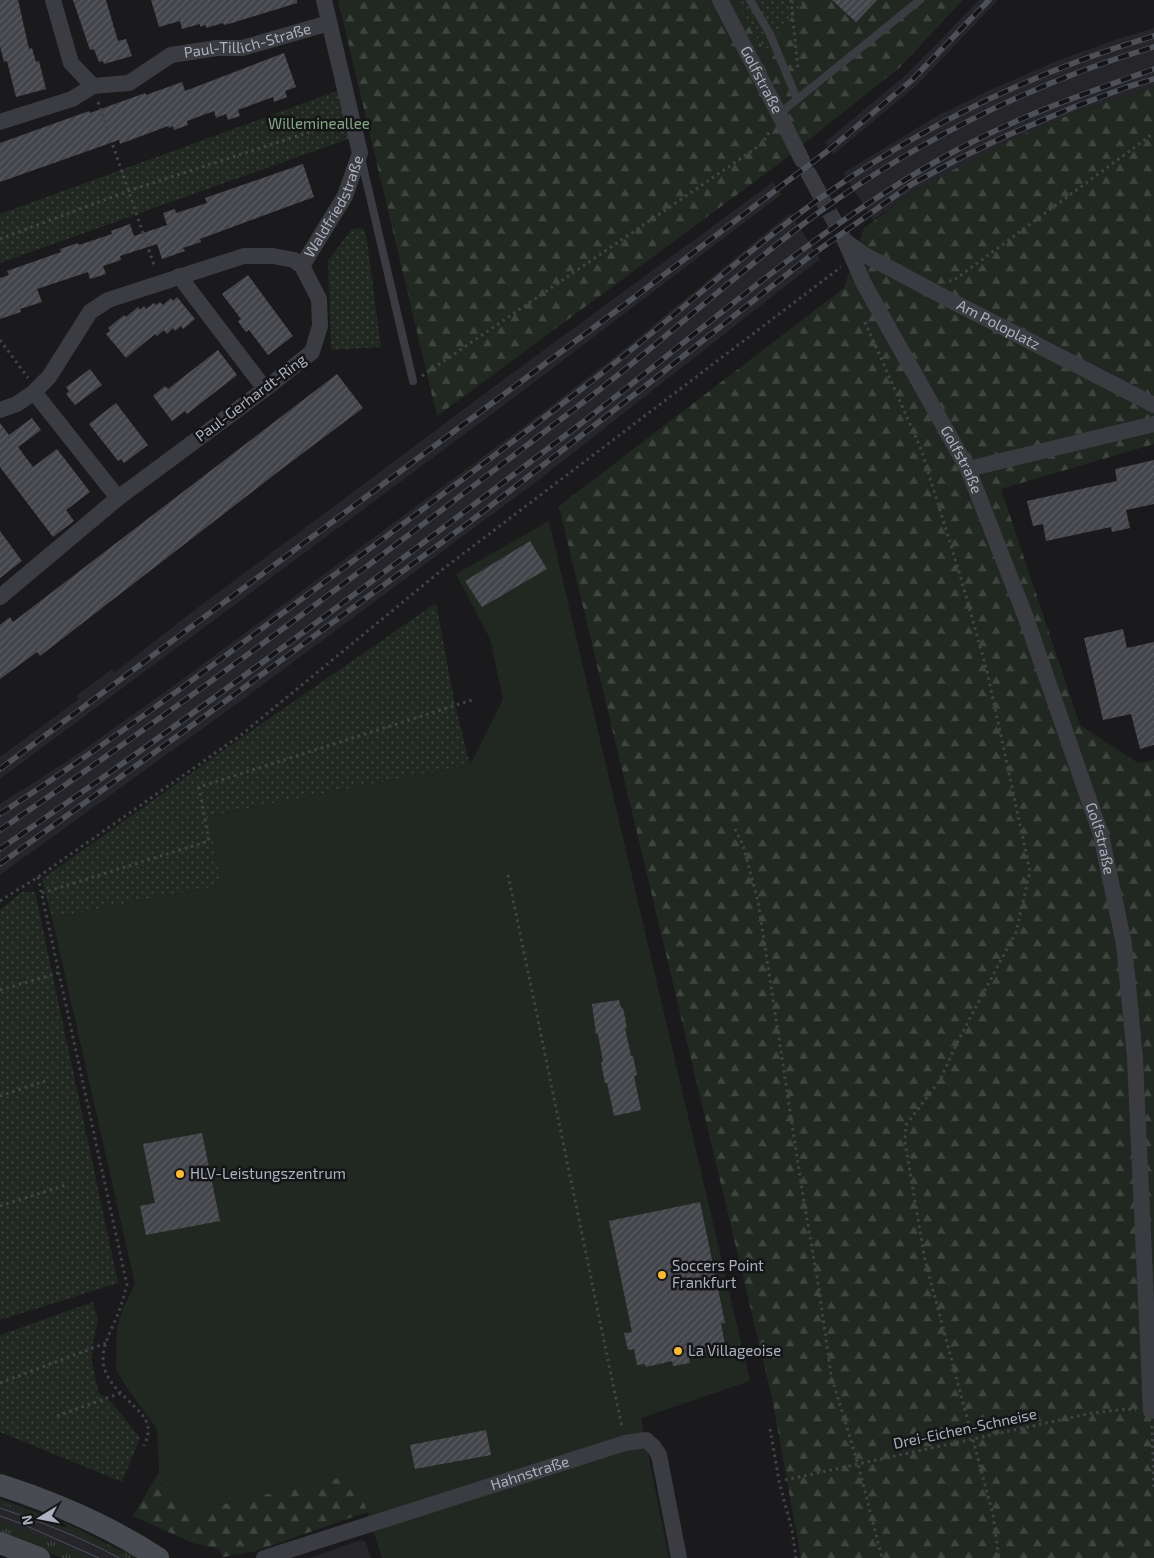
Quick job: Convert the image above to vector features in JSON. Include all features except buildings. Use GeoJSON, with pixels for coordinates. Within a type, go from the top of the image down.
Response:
{"type":"FeatureCollection","features":[{"type":"Feature","properties":{"kind":"main road"},"geometry":{"type":"LineString","coordinates":[[0,1485],[70,1511],[130,1540],[158,1558]]}},
{"type":"Feature","properties":{"kind":"main road"},"geometry":{"type":"LineString","coordinates":[[0,1544],[39,1558]]}},
{"type":"Feature","properties":{"kind":"street"},"geometry":{"type":"LineString","coordinates":[[0,122],[72,99],[93,86],[70,63],[53,0]]}},
{"type":"Feature","properties":{"kind":"street","name":"Waldfriedstraße"},"geometry":{"type":"LineString","coordinates":[[302,266],[345,196],[360,153],[324,0]]}},
{"type":"Feature","properties":{"kind":"street","name":"Golfstraße"},"geometry":{"type":"LineString","coordinates":[[720,0],[818,191]]}},
{"type":"Feature","properties":{"kind":"street","name":"Paul-Tillich-Straße"},"geometry":{"type":"LineString","coordinates":[[93,86],[129,82],[171,55],[217,48],[242,48],[329,23]]}},
{"type":"Feature","properties":{"kind":"street","name":"Golfstraße"},"geometry":{"type":"LineString","coordinates":[[845,241],[864,284],[968,469],[1026,618],[1101,835],[1124,944],[1135,1058],[1151,1411]]}},
{"type":"Feature","properties":{"kind":"street","name":"Am Poloplatz"},"geometry":{"type":"LineString","coordinates":[[845,241],[863,254],[1154,405]]}},
{"type":"Feature","properties":{"kind":"street"},"geometry":{"type":"LineString","coordinates":[[0,410],[17,404],[34,392],[49,377],[90,312],[108,300],[244,256],[273,256],[294,260],[302,266]]}},
{"type":"Feature","properties":{"kind":"street","name":"Paul-Gerhardt-Ring"},"geometry":{"type":"LineString","coordinates":[[0,597],[118,498],[312,352],[320,326],[320,299],[302,266]]}},
{"type":"Feature","properties":{"kind":"street"},"geometry":{"type":"LineString","coordinates":[[179,276],[265,389]]}},
{"type":"Feature","properties":{"kind":"street"},"geometry":{"type":"LineString","coordinates":[[34,392],[118,498]]}},
{"type":"Feature","properties":{"kind":"street"},"geometry":{"type":"LineString","coordinates":[[968,469],[1154,424]]}},
{"type":"Feature","properties":{"kind":"street","name":"Hahnstraße"},"geometry":{"type":"LineString","coordinates":[[264,1558],[290,1555],[625,1443],[646,1440],[654,1446],[659,1455],[680,1558]]}},
{"type":"Feature","properties":{"kind":"lane"},"geometry":{"type":"LineString","coordinates":[[750,0],[770,34],[797,99]]}},
{"type":"Feature","properties":{"kind":"lane"},"geometry":{"type":"LineString","coordinates":[[780,114],[920,0]]}},
{"type":"Feature","properties":{"kind":"lane"},"geometry":{"type":"LineString","coordinates":[[360,153],[413,382]]}},
{"type":"Feature","properties":{"kind":"path"},"geometry":{"type":"LineString","coordinates":[[791,0],[798,71]]}},
{"type":"Feature","properties":{"kind":"path"},"geometry":{"type":"LineString","coordinates":[[93,86],[161,283]]}},
{"type":"Feature","properties":{"kind":"path"},"geometry":{"type":"LineString","coordinates":[[413,382],[762,144],[780,114]]}},
{"type":"Feature","properties":{"kind":"path"},"geometry":{"type":"LineString","coordinates":[[0,239],[128,191],[352,118]]}},
{"type":"Feature","properties":{"kind":"path"},"geometry":{"type":"LineString","coordinates":[[945,282],[953,281],[1154,133]]}},
{"type":"Feature","properties":{"kind":"path"},"geometry":{"type":"LineString","coordinates":[[0,901],[38,877],[241,735],[443,569],[846,263]]}},
{"type":"Feature","properties":{"kind":"path"},"geometry":{"type":"LineString","coordinates":[[862,315],[921,450],[960,575],[988,671],[1030,871],[1016,932],[940,1080],[906,1125],[905,1142],[925,1260],[994,1515],[999,1558]]}},
{"type":"Feature","properties":{"kind":"path"},"geometry":{"type":"LineString","coordinates":[[0,340],[27,376],[34,392]]}},
{"type":"Feature","properties":{"kind":"path"},"geometry":{"type":"LineString","coordinates":[[42,893],[209,841],[199,787],[472,700]]}},
{"type":"Feature","properties":{"kind":"path"},"geometry":{"type":"LineString","coordinates":[[735,829],[743,845],[758,901],[831,1374],[858,1464],[882,1558]]}},
{"type":"Feature","properties":{"kind":"path"},"geometry":{"type":"LineString","coordinates":[[508,875],[625,1443]]}},
{"type":"Feature","properties":{"kind":"path"},"geometry":{"type":"LineString","coordinates":[[38,877],[127,1285],[118,1315],[106,1343],[103,1362],[113,1386],[144,1418],[148,1425],[149,1434],[144,1446]]}},
{"type":"Feature","properties":{"kind":"path"},"geometry":{"type":"LineString","coordinates":[[0,990],[58,973]]}},
{"type":"Feature","properties":{"kind":"path"},"geometry":{"type":"LineString","coordinates":[[0,1096],[45,1081]]}},
{"type":"Feature","properties":{"kind":"path"},"geometry":{"type":"LineString","coordinates":[[0,1206],[66,1185]]}},
{"type":"Feature","properties":{"kind":"path"},"geometry":{"type":"LineString","coordinates":[[0,1383],[106,1343]]}},
{"type":"Feature","properties":{"kind":"path"},"geometry":{"type":"LineString","coordinates":[[57,1416],[121,1393]]}},
{"type":"Feature","properties":{"kind":"path","name":"Drei-Eichen-Schneise"},"geometry":{"type":"LineString","coordinates":[[785,1480],[1092,1413],[1127,1409],[1151,1411]]}},
{"type":"Feature","properties":{"kind":"path"},"geometry":{"type":"LineString","coordinates":[[1151,1411],[1154,1488]]}},
{"type":"Feature","properties":{"kind":"path"},"geometry":{"type":"LineString","coordinates":[[770,1429],[779,1481],[792,1530],[796,1558]]}},
{"type":"Feature","properties":{"kind":"shaded area"},"geometry":{"type":"Polygon","coordinates":[[[979,0],[998,0],[917,85],[834,154],[825,142],[907,74],[979,0]]]}},
{"type":"Feature","properties":{"kind":"shaded area"},"geometry":{"type":"Polygon","coordinates":[[[1154,28],[1154,87],[1076,112],[1010,140],[915,190],[873,220],[843,173],[937,116],[990,90],[1059,60],[1154,28]]]}},
{"type":"Feature","properties":{"kind":"shaded area"},"geometry":{"type":"Polygon","coordinates":[[[773,182],[782,194],[516,396],[0,779],[0,757],[79,699],[76,696],[112,669],[115,672],[196,609],[503,380],[773,182]]]}},
{"type":"Feature","properties":{"kind":"shaded area"},"geometry":{"type":"Polygon","coordinates":[[[790,213],[820,259],[540,479],[238,703],[0,875],[0,804],[72,758],[180,681],[519,430],[617,355],[790,213]]]}},
{"type":"Feature","properties":{"kind":"shaded area"},"geometry":{"type":"Polygon","coordinates":[[[0,1499],[70,1525],[117,1549],[144,1558],[63,1558],[0,1534],[0,1499]]]}},
{"type":"Feature","properties":{"kind":"shaded area"},"geometry":{"type":"Polygon","coordinates":[[[360,1540],[366,1542],[371,1558],[310,1558],[360,1540]]]}},
{"type":"Feature","properties":{"kind":"green space"},"geometry":{"type":"Polygon","coordinates":[[[338,0],[963,0],[900,67],[776,166],[437,416],[338,0]]]}},
{"type":"Feature","properties":{"kind":"green space"},"geometry":{"type":"Polygon","coordinates":[[[736,0],[805,0],[765,52],[736,0]]]}},
{"type":"Feature","properties":{"kind":"green space"},"geometry":{"type":"Polygon","coordinates":[[[1154,87],[1154,444],[1001,489],[1080,725],[1138,763],[1154,760],[1154,1558],[801,1558],[772,1398],[559,506],[844,288],[864,228],[915,190],[1010,140],[1076,112],[1154,87]]]}},
{"type":"Feature","properties":{"kind":"green space","name":"Willemineallee"},"geometry":{"type":"Polygon","coordinates":[[[340,90],[351,138],[0,263],[0,214],[340,90]]]}},
{"type":"Feature","properties":{"kind":"green space"},"geometry":{"type":"Polygon","coordinates":[[[362,228],[366,234],[381,347],[331,350],[328,261],[352,229],[362,228]]]}},
{"type":"Feature","properties":{"kind":"green space"},"geometry":{"type":"Polygon","coordinates":[[[549,521],[750,1381],[641,1418],[669,1558],[382,1558],[355,1474],[192,1511],[159,1472],[157,1429],[127,1388],[116,1369],[117,1329],[123,1308],[135,1284],[52,918],[222,885],[208,816],[470,765],[503,699],[490,639],[456,574],[549,521]]]}},
{"type":"Feature","properties":{"kind":"green space"},"geometry":{"type":"Polygon","coordinates":[[[436,603],[455,705],[470,765],[209,816],[222,885],[52,918],[42,879],[436,603]]]}},
{"type":"Feature","properties":{"kind":"green space"},"geometry":{"type":"Polygon","coordinates":[[[22,892],[35,892],[118,1283],[0,1320],[0,910],[22,892]]]}},
{"type":"Feature","properties":{"kind":"green space"},"geometry":{"type":"Polygon","coordinates":[[[93,1302],[98,1320],[92,1346],[92,1363],[99,1393],[112,1403],[140,1438],[122,1482],[0,1432],[0,1335],[93,1302]]]}},
{"type":"Feature","properties":{"kind":"green space"},"geometry":{"type":"Polygon","coordinates":[[[159,1472],[192,1511],[355,1474],[384,1506],[256,1551],[223,1557],[219,1549],[193,1543],[133,1516],[159,1472]]]}},
{"type":"Feature","properties":{"kind":"green space"},"geometry":{"type":"Polygon","coordinates":[[[0,1499],[70,1525],[117,1549],[144,1558],[127,1558],[69,1530],[0,1503],[0,1499]]]}},
{"type":"Feature","properties":{"kind":"green space"},"geometry":{"type":"Polygon","coordinates":[[[0,1520],[89,1558],[63,1558],[0,1534],[0,1520]]]}},
{"type":"Feature","properties":{"kind":"tunnel"},"geometry":{"type":"LineString","coordinates":[[818,191],[845,241]]}},
{"type":"Feature","properties":{"kind":"tram line"},"geometry":{"type":"LineString","coordinates":[[0,1508],[61,1530],[119,1558]]}},
{"type":"Feature","properties":{"kind":"tram line"},"geometry":{"type":"LineString","coordinates":[[0,1516],[99,1558]]}},
{"type":"Feature","properties":{"kind":"railway"},"geometry":{"type":"LineString","coordinates":[[0,769],[632,299],[830,149],[912,80],[989,0]]}},
{"type":"Feature","properties":{"kind":"railway"},"geometry":{"type":"LineString","coordinates":[[0,814],[148,713],[439,497],[548,415],[792,219],[833,189],[920,135],[1011,89],[1106,51],[1154,36]]}},
{"type":"Feature","properties":{"kind":"railway"},"geometry":{"type":"LineString","coordinates":[[0,830],[225,671],[445,508],[590,397],[798,228],[838,199],[923,145],[1013,99],[1107,62],[1154,47]]}},
{"type":"Feature","properties":{"kind":"railway"},"geometry":{"type":"LineString","coordinates":[[0,849],[147,746],[364,587],[625,390],[761,281],[854,213],[903,181],[977,139],[1052,106],[1154,69]]}},
{"type":"Feature","properties":{"kind":"railway"},"geometry":{"type":"LineString","coordinates":[[0,864],[467,524],[810,256],[912,184],[1008,135],[1074,107],[1154,79]]}},
{"type":"Feature","properties":{"kind":"place","name":"HLV-Leistungszentrum"},"geometry":{"type":"Point","coordinates":[180,1174]}},
{"type":"Feature","properties":{"kind":"place","name":"Soccers Point Frankfurt"},"geometry":{"type":"Point","coordinates":[662,1275]}},
{"type":"Feature","properties":{"kind":"place","name":"La Villageoise"},"geometry":{"type":"Point","coordinates":[678,1351]}}]}
